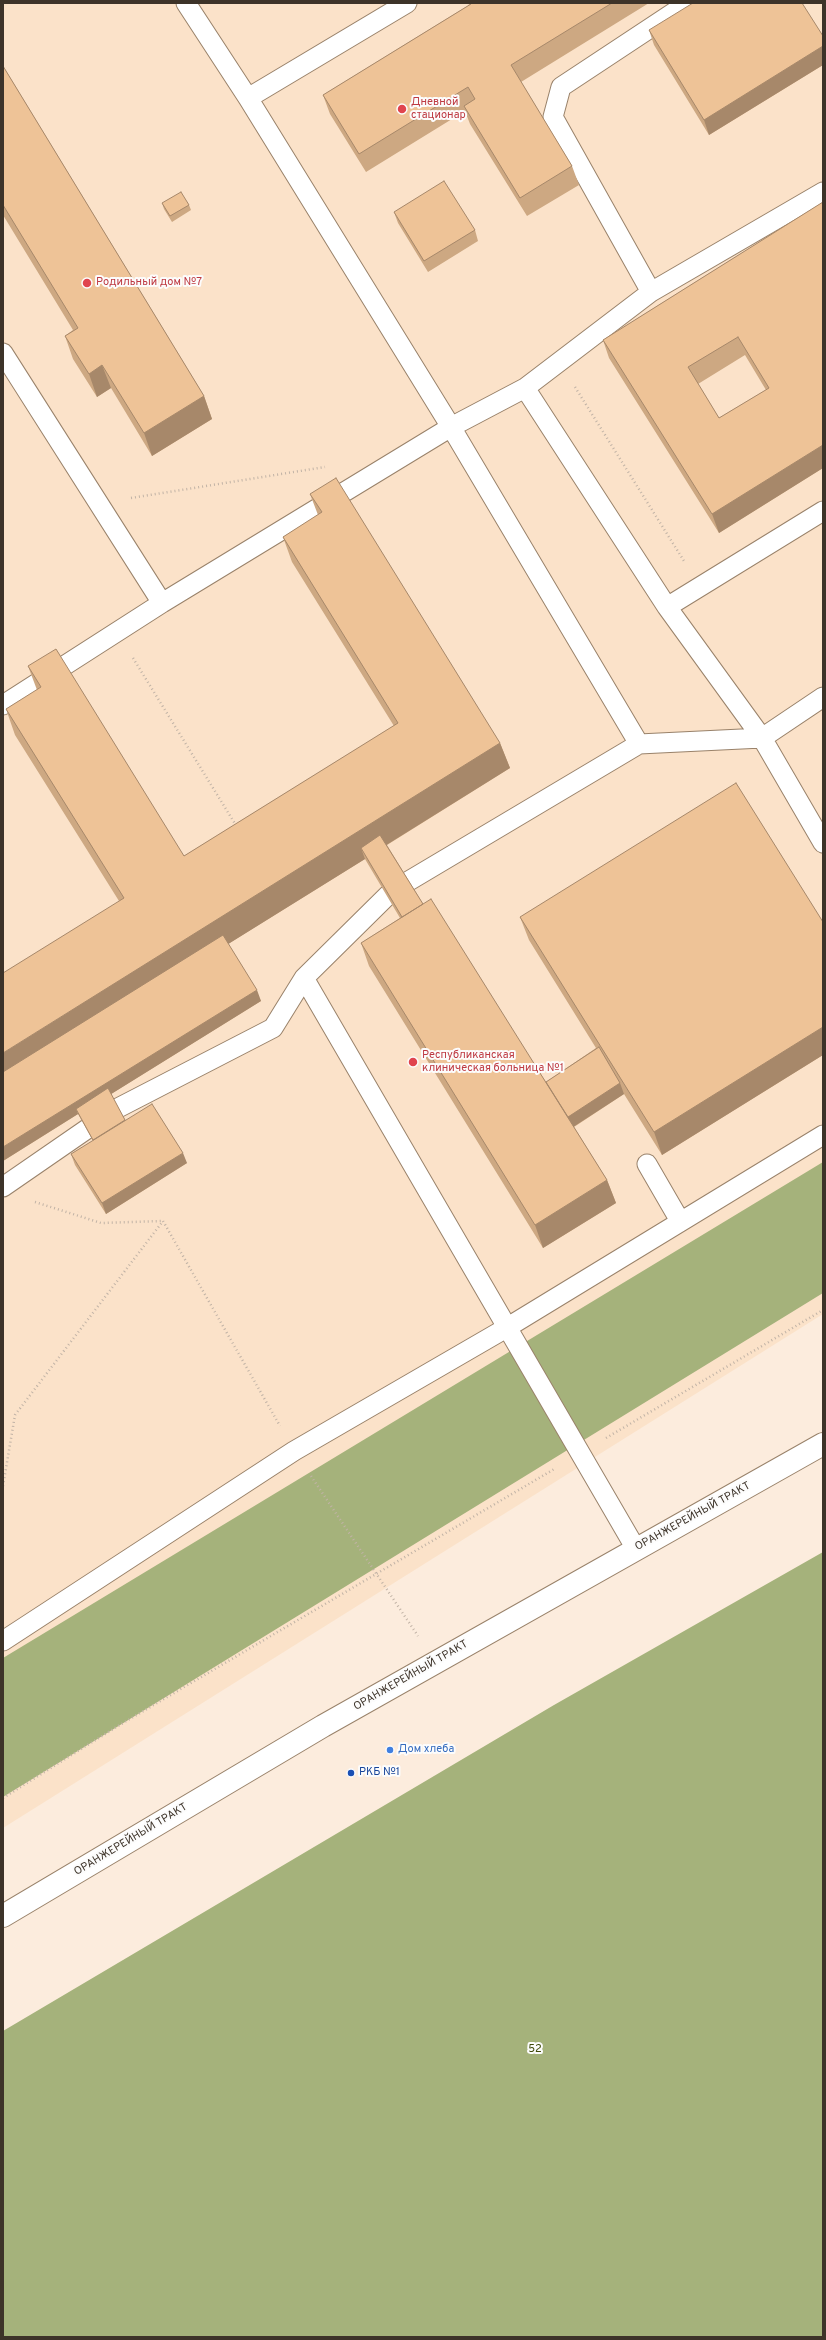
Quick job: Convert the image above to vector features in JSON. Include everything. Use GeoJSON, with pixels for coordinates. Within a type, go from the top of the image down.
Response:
{"type":"FeatureCollection","features":[{"type":"Feature","properties":{"kind":"street","name":"ОРАНЖЕРЕЙНЫЙ ТРАКТ"},"geometry":{"type":"LineString","coordinates":[[3,1916],[330,1722],[636,1548],[823,1444]]}},
{"type":"Feature","properties":{"kind":"lane"},"geometry":{"type":"LineString","coordinates":[[186,3],[248,98],[451,427],[639,744]]}},
{"type":"Feature","properties":{"kind":"lane"},"geometry":{"type":"LineString","coordinates":[[248,98],[407,3]]}},
{"type":"Feature","properties":{"kind":"lane"},"geometry":{"type":"LineString","coordinates":[[651,292],[553,117],[561,86],[688,3]]}},
{"type":"Feature","properties":{"kind":"lane"},"geometry":{"type":"LineString","coordinates":[[3,706],[162,603],[451,427],[525,388],[558,361],[651,292],[823,192]]}},
{"type":"Feature","properties":{"kind":"lane"},"geometry":{"type":"LineString","coordinates":[[3,353],[162,603]]}},
{"type":"Feature","properties":{"kind":"lane"},"geometry":{"type":"LineString","coordinates":[[525,388],[668,607],[762,738],[823,842]]}},
{"type":"Feature","properties":{"kind":"lane"},"geometry":{"type":"LineString","coordinates":[[668,607],[823,511]]}},
{"type":"Feature","properties":{"kind":"lane"},"geometry":{"type":"LineString","coordinates":[[407,882],[639,744],[762,738],[823,697]]}},
{"type":"Feature","properties":{"kind":"lane"},"geometry":{"type":"LineString","coordinates":[[116,1109],[272,1028],[304,978],[388,895]]}},
{"type":"Feature","properties":{"kind":"lane"},"geometry":{"type":"LineString","coordinates":[[304,978],[508,1327],[579,1454],[636,1548]]}},
{"type":"Feature","properties":{"kind":"lane"},"geometry":{"type":"LineString","coordinates":[[3,1187],[86,1129]]}},
{"type":"Feature","properties":{"kind":"lane"},"geometry":{"type":"LineString","coordinates":[[3,1641],[294,1451],[508,1327],[680,1221],[823,1136]]}},
{"type":"Feature","properties":{"kind":"lane"},"geometry":{"type":"LineString","coordinates":[[647,1164],[680,1221]]}},
{"type":"Feature","properties":{"kind":"path"},"geometry":{"type":"LineString","coordinates":[[558,361],[700,587]]}},
{"type":"Feature","properties":{"kind":"path"},"geometry":{"type":"LineString","coordinates":[[99,503],[327,467]]}},
{"type":"Feature","properties":{"kind":"path"},"geometry":{"type":"LineString","coordinates":[[116,632],[241,833]]}},
{"type":"Feature","properties":{"kind":"path"},"geometry":{"type":"LineString","coordinates":[[3,1486],[15,1415],[163,1221],[101,1223],[33,1201]]}},
{"type":"Feature","properties":{"kind":"path"},"geometry":{"type":"LineString","coordinates":[[3,1798],[118,1726],[823,1310]]}},
{"type":"Feature","properties":{"kind":"shaded area","name":"Республиканская клиническая больница №1"},"geometry":{"type":"Polygon","coordinates":[[[3,3],[823,3],[823,1314],[3,1828],[3,3]]]}},
{"type":"Feature","properties":{"kind":"green space"},"geometry":{"type":"Polygon","coordinates":[[[823,1162],[823,1293],[3,1797],[3,1658],[823,1162]]]}},
{"type":"Feature","properties":{"kind":"green space","name":"52"},"geometry":{"type":"Polygon","coordinates":[[[823,1552],[823,2337],[3,2337],[3,2031],[554,1705],[823,1552]]]}},
{"type":"Feature","properties":{"kind":"building","name":"Дневной стационар"},"geometry":{"type":"Polygon","coordinates":[[[470,3],[612,3],[511,65],[572,166],[520,198],[464,106],[475,99],[468,87],[359,154],[323,95],[471,4],[470,3]]]}},
{"type":"Feature","properties":{"kind":"building"},"geometry":{"type":"Polygon","coordinates":[[[693,3],[802,3],[823,36],[823,46],[704,120],[649,30],[693,3]]]}},
{"type":"Feature","properties":{"kind":"building","name":"Родильный дом №7"},"geometry":{"type":"Polygon","coordinates":[[[3,66],[204,396],[144,433],[102,365],[89,374],[65,336],[78,328],[3,205],[3,66]]]}},
{"type":"Feature","properties":{"kind":"building"},"geometry":{"type":"Polygon","coordinates":[[[444,181],[475,230],[424,261],[394,212],[444,181]]]}},
{"type":"Feature","properties":{"kind":"building"},"geometry":{"type":"Polygon","coordinates":[[[181,192],[189,205],[170,216],[162,203],[181,192]]]}},
{"type":"Feature","properties":{"kind":"building"},"geometry":{"type":"Polygon","coordinates":[[[823,202],[823,445],[712,514],[603,340],[823,202]],[[738,337],[688,367],[719,418],[769,388],[738,337]]]}},
{"type":"Feature","properties":{"kind":"building"},"geometry":{"type":"Polygon","coordinates":[[[336,478],[500,743],[3,1053],[3,973],[124,898],[6,709],[41,687],[28,666],[56,649],[184,856],[398,723],[283,537],[322,512],[310,494],[336,478]]]}},
{"type":"Feature","properties":{"kind":"building"},"geometry":{"type":"Polygon","coordinates":[[[736,783],[823,922],[823,1027],[654,1132],[520,917],[736,783]]]}},
{"type":"Feature","properties":{"kind":"building"},"geometry":{"type":"Polygon","coordinates":[[[380,835],[423,904],[402,917],[361,848],[380,835]]]}},
{"type":"Feature","properties":{"kind":"building"},"geometry":{"type":"Polygon","coordinates":[[[431,899],[607,1180],[535,1225],[361,943],[431,899]]]}},
{"type":"Feature","properties":{"kind":"building"},"geometry":{"type":"Polygon","coordinates":[[[223,935],[257,990],[3,1147],[3,1072],[223,935]]]}},
{"type":"Feature","properties":{"kind":"building"},"geometry":{"type":"Polygon","coordinates":[[[599,1047],[620,1083],[568,1117],[546,1082],[599,1047]]]}},
{"type":"Feature","properties":{"kind":"building"},"geometry":{"type":"Polygon","coordinates":[[[108,1088],[125,1120],[93,1140],[76,1109],[108,1088]]]}},
{"type":"Feature","properties":{"kind":"building"},"geometry":{"type":"Polygon","coordinates":[[[152,1104],[183,1153],[102,1203],[71,1154],[152,1104]]]}},
{"type":"Feature","properties":{"kind":"place","name":"Дневной стационар"},"geometry":{"type":"Point","coordinates":[402,109]}},
{"type":"Feature","properties":{"kind":"place","name":"Родильный дом №7"},"geometry":{"type":"Point","coordinates":[87,283]}},
{"type":"Feature","properties":{"kind":"place","name":"Республиканская клиническая больница №1"},"geometry":{"type":"Point","coordinates":[413,1062]}},
{"type":"Feature","properties":{"kind":"place","name":"Дом хлеба"},"geometry":{"type":"Point","coordinates":[390,1750]}},
{"type":"Feature","properties":{"kind":"place","name":"РКБ №1"},"geometry":{"type":"Point","coordinates":[351,1773]}}]}
